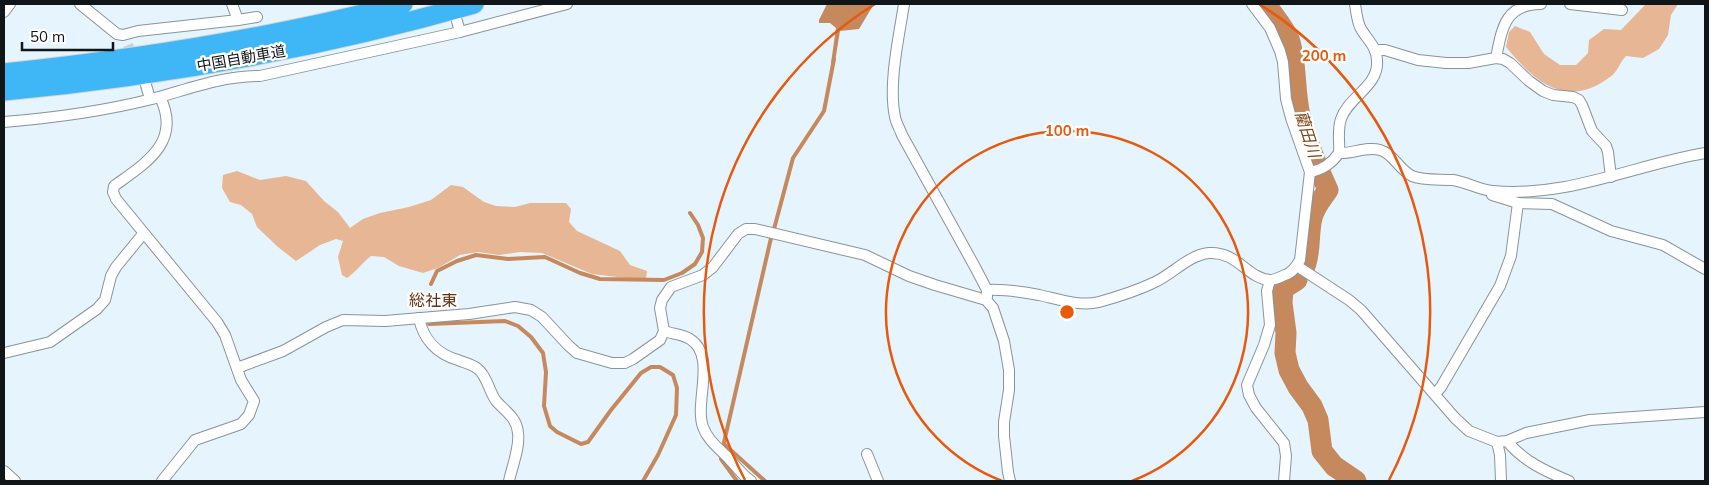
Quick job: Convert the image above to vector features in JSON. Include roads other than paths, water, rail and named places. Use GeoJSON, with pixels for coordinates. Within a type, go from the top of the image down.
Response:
{"type":"FeatureCollection","features":[{"type":"Feature","properties":{"kind":"highway","name":"中国自動車道"},"geometry":{"type":"LineString","coordinates":[[4,73],[211,45],[289,30],[404,4]]}},
{"type":"Feature","properties":{"kind":"highway","name":"中国自動車道"},"geometry":{"type":"LineString","coordinates":[[4,91],[134,76],[292,49],[474,4]]}},
{"type":"Feature","properties":{"kind":"street"},"geometry":{"type":"LineString","coordinates":[[4,12],[10,4]]}},
{"type":"Feature","properties":{"kind":"street"},"geometry":{"type":"LineString","coordinates":[[80,4],[116,34],[123,35],[138,31],[257,17]]}},
{"type":"Feature","properties":{"kind":"street"},"geometry":{"type":"LineString","coordinates":[[232,4],[238,20]]}},
{"type":"Feature","properties":{"kind":"street"},"geometry":{"type":"LineString","coordinates":[[4,122],[40,119],[118,106],[230,78],[260,76],[460,32],[567,4]]}},
{"type":"Feature","properties":{"kind":"street"},"geometry":{"type":"LineString","coordinates":[[904,4],[892,97],[895,118],[902,136],[971,259],[993,308],[1004,341],[1009,370],[1009,390],[1004,422],[1004,436],[1010,481]]}},
{"type":"Feature","properties":{"kind":"street"},"geometry":{"type":"LineString","coordinates":[[237,368],[284,351],[303,342],[326,327],[343,320],[385,321],[469,314],[515,307],[531,310],[542,317],[577,353],[612,363],[625,363],[660,340],[664,331],[660,308],[662,300],[671,287],[693,280],[708,271],[738,234],[746,229],[755,229],[857,252],[918,279],[986,295],[1032,294],[1088,304],[1153,283],[1195,257],[1208,253],[1222,254],[1236,260],[1260,277],[1270,280],[1289,274],[1300,260],[1316,171],[1290,118],[1280,51],[1270,28],[1252,4]]}},
{"type":"Feature","properties":{"kind":"street"},"geometry":{"type":"LineString","coordinates":[[1339,153],[1341,118],[1346,109],[1369,83],[1375,74],[1378,63],[1376,50],[1360,26],[1355,4]]}},
{"type":"Feature","properties":{"kind":"street"},"geometry":{"type":"LineString","coordinates":[[1496,58],[1505,26],[1512,13],[1520,7],[1541,4]]}},
{"type":"Feature","properties":{"kind":"street"},"geometry":{"type":"LineString","coordinates":[[1570,4],[1622,10]]}},
{"type":"Feature","properties":{"kind":"street"},"geometry":{"type":"LineString","coordinates":[[456,21],[460,32]]}},
{"type":"Feature","properties":{"kind":"street"},"geometry":{"type":"LineString","coordinates":[[123,35],[128,45]]}},
{"type":"Feature","properties":{"kind":"street"},"geometry":{"type":"LineString","coordinates":[[1376,50],[1385,50],[1418,60],[1446,63],[1468,63],[1496,58],[1510,63],[1543,91],[1579,100],[1592,131],[1608,152],[1611,177]]}},
{"type":"Feature","properties":{"kind":"street"},"geometry":{"type":"LineString","coordinates":[[146,85],[167,115],[167,128],[162,143],[150,159],[114,186],[113,192],[116,199],[143,234],[217,322],[225,335],[241,380],[254,401],[249,415],[241,424],[195,440],[188,446],[166,480]]}},
{"type":"Feature","properties":{"kind":"street"},"geometry":{"type":"LineString","coordinates":[[1316,171],[1339,153],[1348,154],[1373,149],[1382,150],[1391,156],[1404,172],[1414,177],[1455,180],[1488,194],[1518,203],[1542,203],[1563,208],[1611,232],[1663,245],[1705,269]]}},
{"type":"Feature","properties":{"kind":"street"},"geometry":{"type":"LineString","coordinates":[[1482,190],[1515,192],[1566,188],[1705,153]]}},
{"type":"Feature","properties":{"kind":"street"},"geometry":{"type":"LineString","coordinates":[[1435,394],[1441,388],[1500,286],[1511,256],[1518,203]]}},
{"type":"Feature","properties":{"kind":"street"},"geometry":{"type":"LineString","coordinates":[[4,353],[17,348],[50,342],[97,309],[105,300],[111,276],[116,267],[143,234]]}},
{"type":"Feature","properties":{"kind":"street"},"geometry":{"type":"LineString","coordinates":[[1297,266],[1361,310],[1455,418],[1469,431],[1502,441],[1542,469],[1569,481]]}},
{"type":"Feature","properties":{"kind":"street"},"geometry":{"type":"LineString","coordinates":[[1270,280],[1267,291],[1270,325],[1264,345],[1247,385],[1249,395],[1256,408],[1284,444],[1286,456],[1284,481]]}},
{"type":"Feature","properties":{"kind":"street"},"geometry":{"type":"LineString","coordinates":[[419,318],[420,327],[429,342],[439,351],[455,360],[470,364],[483,374],[492,395],[510,414],[517,425],[519,434],[510,481]]}},
{"type":"Feature","properties":{"kind":"street"},"geometry":{"type":"LineString","coordinates":[[664,331],[685,336],[698,346],[702,356],[704,376],[702,426],[715,446],[751,481]]}},
{"type":"Feature","properties":{"kind":"street"},"geometry":{"type":"LineString","coordinates":[[1502,441],[1526,433],[1590,420],[1705,412]]}},
{"type":"Feature","properties":{"kind":"street"},"geometry":{"type":"LineString","coordinates":[[1501,481],[1500,455],[1502,441]]}},
{"type":"Feature","properties":{"kind":"street"},"geometry":{"type":"LineString","coordinates":[[867,454],[878,481]]}},
{"type":"Feature","properties":{"kind":"street"},"geometry":{"type":"LineString","coordinates":[[4,471],[15,481]]}},
{"type":"Feature","properties":{"kind":"waterway","name":"藺田川"},"geometry":{"type":"LineString","coordinates":[[1266,4],[1289,39],[1292,48],[1298,106],[1302,125],[1328,190],[1313,214],[1305,266]]}},
{"type":"Feature","properties":{"kind":"waterway"},"geometry":{"type":"LineString","coordinates":[[774,229],[793,158],[824,111],[834,59]]}},
{"type":"Feature","properties":{"kind":"waterway"},"geometry":{"type":"LineString","coordinates":[[431,284],[437,271],[457,261],[476,255],[508,259],[545,257],[580,273],[600,279],[664,280],[682,273],[695,264],[702,252],[703,238],[698,225],[690,213]]}},
{"type":"Feature","properties":{"kind":"waterway"},"geometry":{"type":"LineString","coordinates":[[737,481],[721,459],[722,451],[771,238]]}},
{"type":"Feature","properties":{"kind":"waterway","name":"藺田川"},"geometry":{"type":"LineString","coordinates":[[1297,280],[1283,289],[1282,303],[1286,333],[1285,353],[1289,370],[1298,387],[1312,406],[1318,420],[1322,451],[1334,466],[1356,481]]}},
{"type":"Feature","properties":{"kind":"waterway"},"geometry":{"type":"LineString","coordinates":[[429,324],[505,321],[518,326],[531,337],[543,353],[546,372],[544,406],[550,426],[557,432],[581,444],[588,442],[641,373],[651,367],[660,367],[673,375],[677,388],[676,415],[658,455],[643,481]]}},
{"type":"Feature","properties":{"kind":"waterway"},"geometry":{"type":"LineString","coordinates":[[724,444],[765,481]]}},
{"type":"Feature","properties":{"kind":"tunnel"},"geometry":{"type":"LineString","coordinates":[[128,45],[135,61]]}},
{"type":"Feature","properties":{"kind":"district","name":"総社東"},"geometry":{"type":"Point","coordinates":[433,300]}}]}
